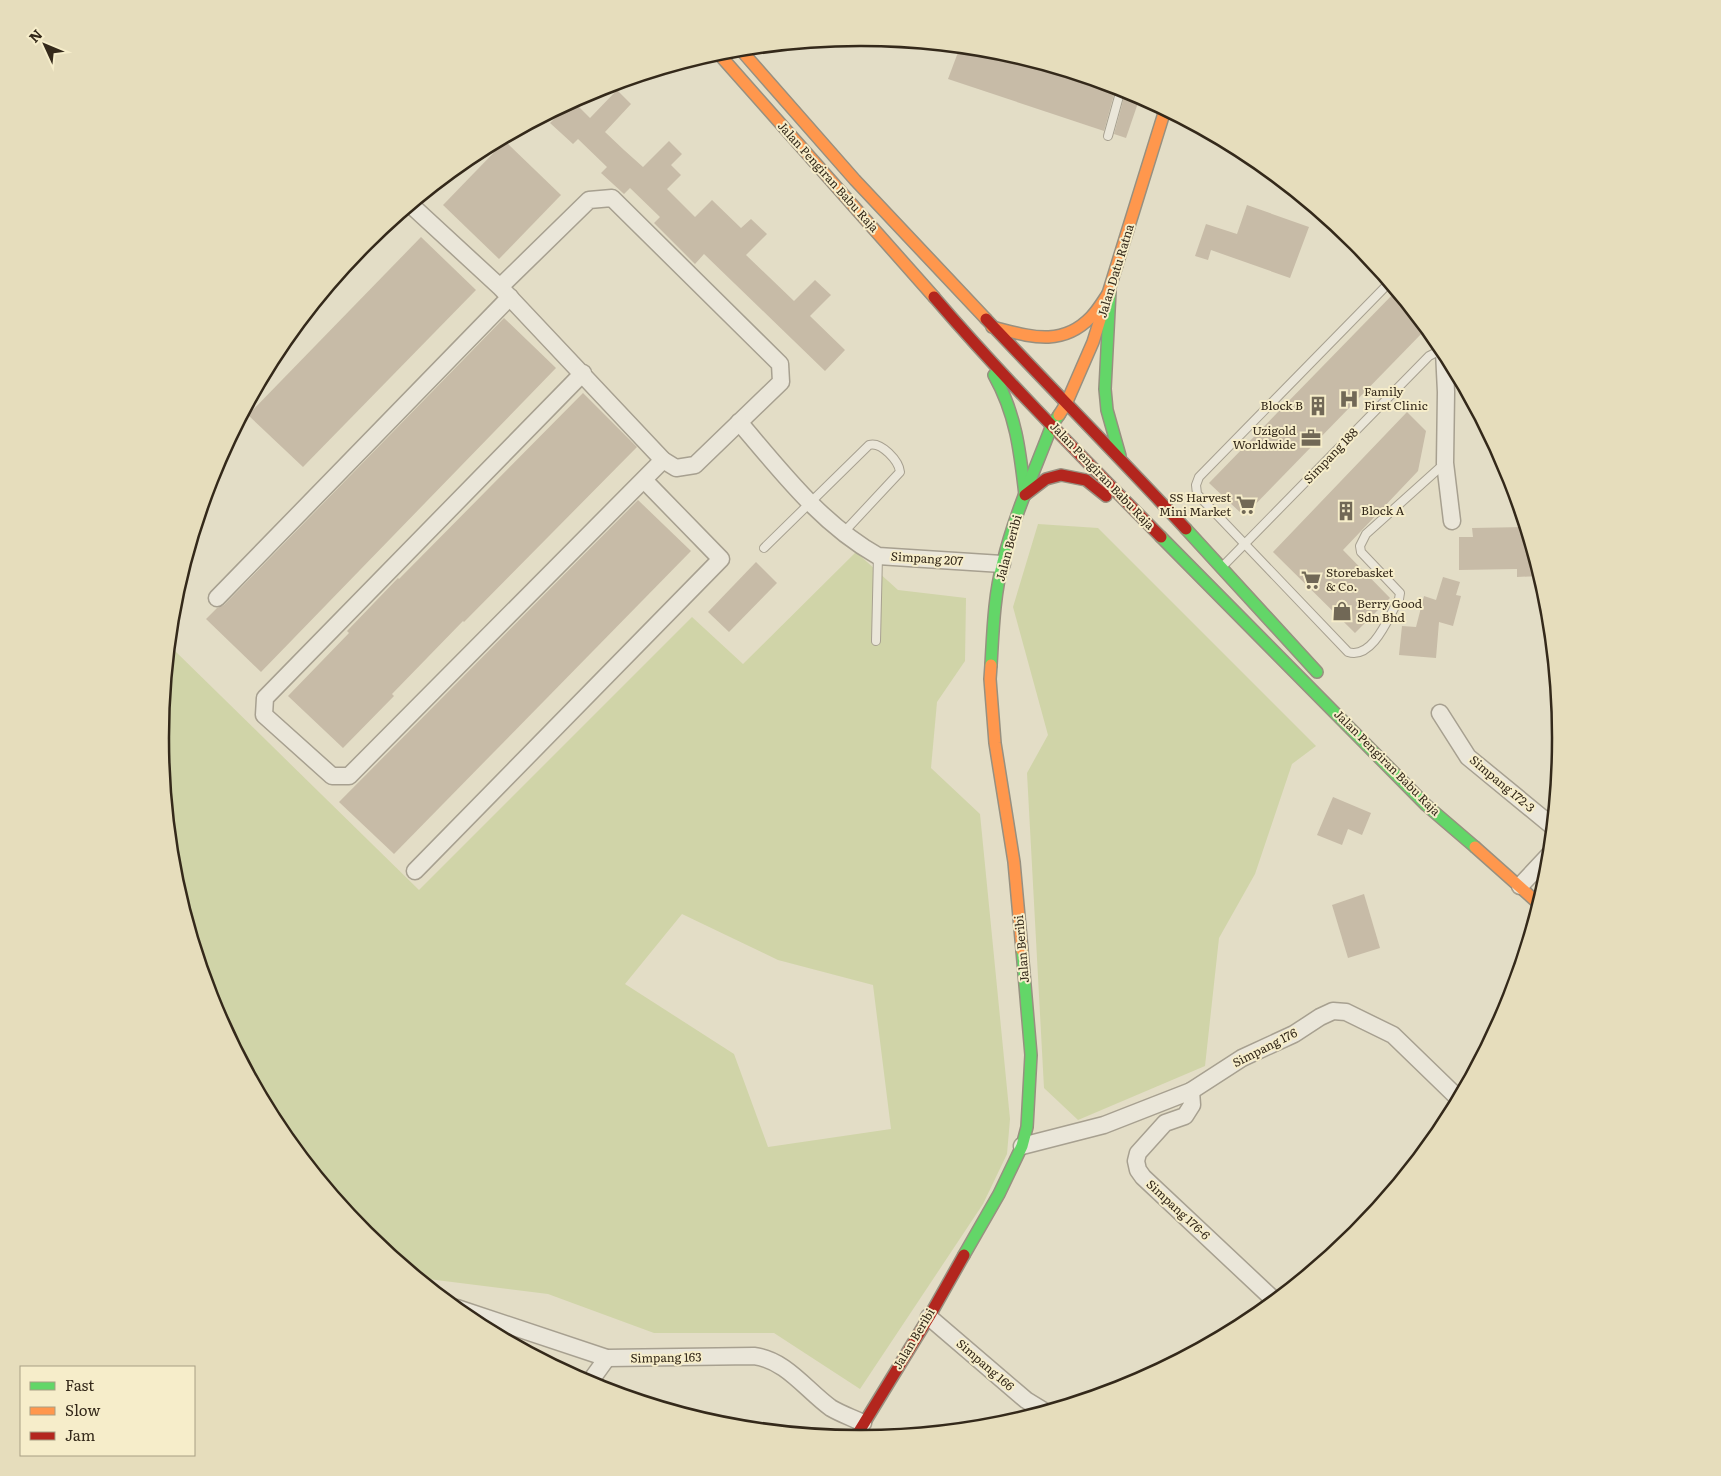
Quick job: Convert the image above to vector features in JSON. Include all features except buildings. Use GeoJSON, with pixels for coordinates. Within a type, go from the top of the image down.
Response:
{"type":"FeatureCollection","features":[{"type":"Feature","properties":{"kind":"main road","name":"Jalan Pengiran Babu Raja"},"geometry":{"type":"LineString","coordinates":[[746,56],[855,180],[992,327],[1122,460],[1324,680]]}},
{"type":"Feature","properties":{"kind":"main road","name":"Jalan Pengiran Babu Raja"},"geometry":{"type":"LineString","coordinates":[[725,60],[974,343],[1077,452],[1426,805],[1533,899]]}},
{"type":"Feature","properties":{"kind":"main road","name":"Jalan Datu Ratna"},"geometry":{"type":"LineString","coordinates":[[1052,425],[1066,404],[1093,342],[1163,117]]}},
{"type":"Feature","properties":{"kind":"main road"},"geometry":{"type":"LineString","coordinates":[[992,327],[1032,337],[1055,338],[1070,333],[1081,326],[1092,316],[1110,291]]}},
{"type":"Feature","properties":{"kind":"main road"},"geometry":{"type":"LineString","coordinates":[[1110,291],[1105,388],[1107,410],[1122,460]]}},
{"type":"Feature","properties":{"kind":"main road"},"geometry":{"type":"LineString","coordinates":[[974,343],[1004,392],[1012,411],[1018,430],[1025,495]]}},
{"type":"Feature","properties":{"kind":"main road","name":"Jalan Beribi"},"geometry":{"type":"LineString","coordinates":[[859,1430],[929,1317],[999,1194],[1022,1146],[1027,1127],[1031,1055],[1014,862],[995,743],[990,679],[994,618],[1002,564],[1025,495],[1052,425]]}},
{"type":"Feature","properties":{"kind":"main road"},"geometry":{"type":"LineString","coordinates":[[1025,495],[1034,486],[1046,479],[1061,475],[1086,480],[1169,545]]}},
{"type":"Feature","properties":{"kind":"main road","name":"Jalan Pengiran Babu Raja"},"geometry":{"type":"LineString","coordinates":[[1449,810],[1514,881]]}},
{"type":"Feature","properties":{"kind":"street"},"geometry":{"type":"LineString","coordinates":[[217,598],[505,292],[589,200],[612,198],[780,364],[781,382],[695,465],[676,468],[663,460],[505,292],[415,209]]}},
{"type":"Feature","properties":{"kind":"street"},"geometry":{"type":"LineString","coordinates":[[1445,368],[1445,463],[1452,521]]}},
{"type":"Feature","properties":{"kind":"street"},"geometry":{"type":"LineString","coordinates":[[582,373],[264,698],[264,715],[332,776],[349,776],[663,460]]}},
{"type":"Feature","properties":{"kind":"street","name":"Simpang 207"},"geometry":{"type":"LineString","coordinates":[[739,422],[809,504],[861,546],[878,556],[1002,564]]}},
{"type":"Feature","properties":{"kind":"street"},"geometry":{"type":"LineString","coordinates":[[415,871],[721,559],[644,480]]}},
{"type":"Feature","properties":{"kind":"street","name":"Simpang 172-3"},"geometry":{"type":"LineString","coordinates":[[1440,713],[1468,757],[1547,822]]}},
{"type":"Feature","properties":{"kind":"street"},"geometry":{"type":"LineString","coordinates":[[1514,881],[1541,861]]}},
{"type":"Feature","properties":{"kind":"street","name":"Simpang 176"},"geometry":{"type":"LineString","coordinates":[[1022,1146],[1104,1126],[1191,1091],[1242,1058],[1294,1034],[1333,1011],[1346,1012],[1393,1036],[1454,1094]]}},
{"type":"Feature","properties":{"kind":"street","name":"Simpang 176-6"},"geometry":{"type":"LineString","coordinates":[[1191,1091],[1192,1105],[1185,1116],[1165,1123],[1138,1153],[1136,1161],[1138,1170],[1143,1177],[1270,1296]]}},
{"type":"Feature","properties":{"kind":"street","name":"Simpang 163"},"geometry":{"type":"LineString","coordinates":[[481,1316],[607,1358],[764,1357],[773,1361],[795,1377],[832,1408],[863,1423]]}},
{"type":"Feature","properties":{"kind":"street","name":"Simpang 166"},"geometry":{"type":"LineString","coordinates":[[929,1317],[1026,1400],[1037,1407]]}},
{"type":"Feature","properties":{"kind":"street"},"geometry":{"type":"LineString","coordinates":[[594,1376],[607,1358]]}},
{"type":"Feature","properties":{"kind":"lane"},"geometry":{"type":"LineString","coordinates":[[1108,136],[1119,97]]}},
{"type":"Feature","properties":{"kind":"lane"},"geometry":{"type":"LineString","coordinates":[[1385,287],[1198,477],[1196,485],[1198,494],[1348,652],[1353,654],[1361,653],[1377,638],[1399,599],[1400,593],[1361,552],[1360,546],[1366,534],[1445,463]]}},
{"type":"Feature","properties":{"kind":"lane","name":"Simpang 188"},"geometry":{"type":"LineString","coordinates":[[1222,568],[1429,356],[1436,353]]}},
{"type":"Feature","properties":{"kind":"lane"},"geometry":{"type":"LineString","coordinates":[[764,548],[869,444],[878,444],[898,462],[900,472],[844,532]]}},
{"type":"Feature","properties":{"kind":"lane"},"geometry":{"type":"LineString","coordinates":[[876,641],[878,556]]}},
{"type":"Feature","properties":{"kind":"green space"},"geometry":{"type":"Polygon","coordinates":[[[1038,524],[1098,528],[1316,746],[1292,764],[1255,874],[1219,938],[1205,1066],[1078,1120],[1044,1088],[1027,773],[1048,735],[1013,607],[1038,524]]]}},
{"type":"Feature","properties":{"kind":"green space"},"geometry":{"type":"Polygon","coordinates":[[[856,552],[898,590],[966,598],[965,661],[937,702],[931,768],[980,814],[1010,1119],[1007,1154],[983,1204],[860,1389],[774,1333],[654,1333],[548,1294],[430,1279],[371,1227],[340,1194],[285,1122],[261,1084],[221,1003],[192,917],[182,873],[170,783],[170,693],[175,651],[419,890],[692,617],[743,664],[856,552]],[[682,914],[625,984],[734,1054],[768,1147],[891,1129],[873,985],[778,960],[682,914]]]}},
{"type":"Feature","properties":{"kind":"traffic: fast"},"geometry":{"type":"LineString","coordinates":[[1110,291],[1105,389],[1107,410],[1120,456]]}},
{"type":"Feature","properties":{"kind":"traffic: fast"},"geometry":{"type":"LineString","coordinates":[[994,375],[1007,404],[1016,433],[1025,495]]}},
{"type":"Feature","properties":{"kind":"traffic: fast"},"geometry":{"type":"LineString","coordinates":[[991,665],[996,600],[1008,544],[1052,425],[1059,415]]}},
{"type":"Feature","properties":{"kind":"traffic: fast"},"geometry":{"type":"LineString","coordinates":[[1186,529],[1317,672]]}},
{"type":"Feature","properties":{"kind":"traffic: fast"},"geometry":{"type":"LineString","coordinates":[[1161,537],[1426,805],[1475,847]]}},
{"type":"Feature","properties":{"kind":"traffic: fast"},"geometry":{"type":"LineString","coordinates":[[964,1255],[999,1194],[1022,1146],[1027,1127],[1031,1055],[1022,950]]}},
{"type":"Feature","properties":{"kind":"traffic: slow"},"geometry":{"type":"LineString","coordinates":[[746,56],[855,180],[986,319]]}},
{"type":"Feature","properties":{"kind":"traffic: slow"},"geometry":{"type":"LineString","coordinates":[[724,60],[934,297]]}},
{"type":"Feature","properties":{"kind":"traffic: slow"},"geometry":{"type":"LineString","coordinates":[[1059,415],[1066,404],[1093,342],[1163,117]]}},
{"type":"Feature","properties":{"kind":"traffic: slow"},"geometry":{"type":"LineString","coordinates":[[992,327],[1019,334],[1044,337],[1068,333],[1080,327],[1091,317],[1110,291]]}},
{"type":"Feature","properties":{"kind":"traffic: slow"},"geometry":{"type":"LineString","coordinates":[[991,665],[990,679],[995,743],[1014,862],[1022,950]]}},
{"type":"Feature","properties":{"kind":"traffic: slow"},"geometry":{"type":"LineString","coordinates":[[1475,847],[1533,899]]}},
{"type":"Feature","properties":{"kind":"traffic: jam"},"geometry":{"type":"LineString","coordinates":[[934,297],[1017,389],[1161,537]]}},
{"type":"Feature","properties":{"kind":"traffic: jam"},"geometry":{"type":"LineString","coordinates":[[986,319],[1186,529]]}},
{"type":"Feature","properties":{"kind":"traffic: jam"},"geometry":{"type":"LineString","coordinates":[[1025,495],[1046,479],[1061,475],[1086,480],[1106,496]]}},
{"type":"Feature","properties":{"kind":"traffic: jam"},"geometry":{"type":"LineString","coordinates":[[860,1430],[929,1317],[964,1255]]}},
{"type":"Feature","properties":{"kind":"place","name":"Family First Clinic"},"geometry":{"type":"Point","coordinates":[1349,399]}},
{"type":"Feature","properties":{"kind":"place","name":"Block B"},"geometry":{"type":"Point","coordinates":[1318,406]}},
{"type":"Feature","properties":{"kind":"place","name":"Uzigold Worldwide"},"geometry":{"type":"Point","coordinates":[1311,438]}},
{"type":"Feature","properties":{"kind":"place","name":"SS Harvest Mini Market"},"geometry":{"type":"Point","coordinates":[1246,505]}},
{"type":"Feature","properties":{"kind":"place","name":"Block A"},"geometry":{"type":"Point","coordinates":[1346,511]}},
{"type":"Feature","properties":{"kind":"place","name":"Storebasket & Co."},"geometry":{"type":"Point","coordinates":[1311,580]}},
{"type":"Feature","properties":{"kind":"place","name":"Berry Good Sdn Bhd"},"geometry":{"type":"Point","coordinates":[1342,611]}}]}
